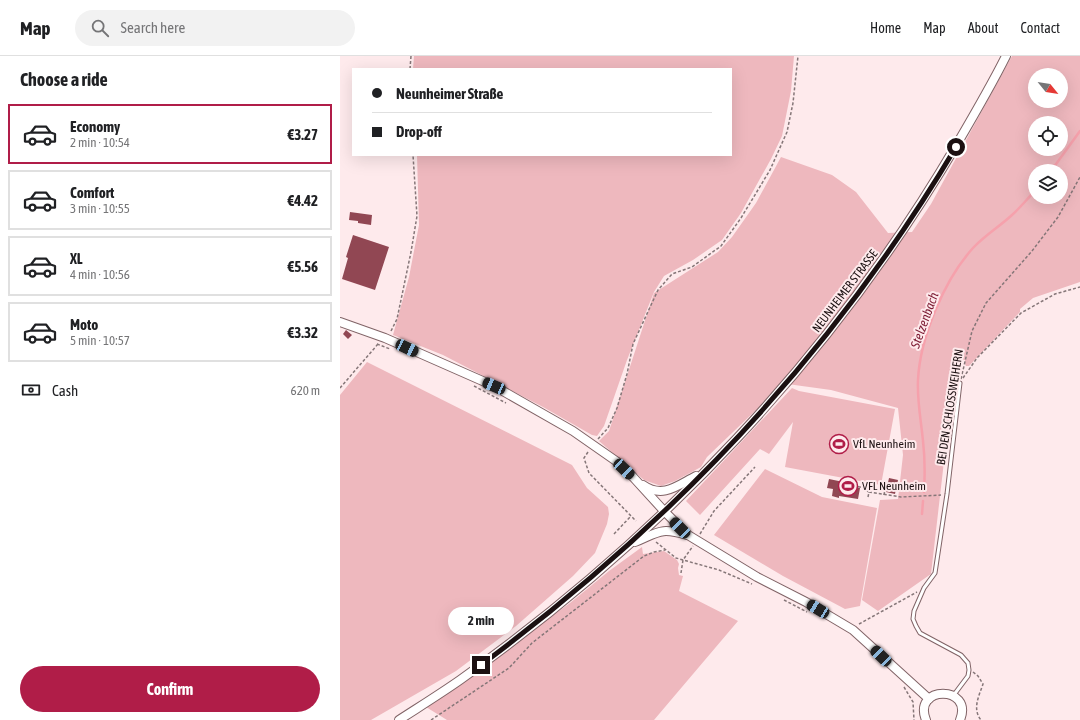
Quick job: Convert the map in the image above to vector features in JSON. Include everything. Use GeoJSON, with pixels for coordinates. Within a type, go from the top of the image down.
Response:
{"type":"FeatureCollection","features":[{"type":"Feature","properties":{"kind":"street","name":"NEUNHEIMER STRASSE"},"geometry":{"type":"LineString","coordinates":[[629,544],[664,512],[761,413],[824,339],[854,300],[924,199],[977,110],[1006,56]]}},
{"type":"Feature","properties":{"kind":"street"},"geometry":{"type":"LineString","coordinates":[[340,322],[385,338],[494,386],[574,430],[616,461],[688,535],[696,541],[853,630],[929,699]]}},
{"type":"Feature","properties":{"kind":"street"},"geometry":{"type":"LineString","coordinates":[[633,477],[650,489],[668,490],[676,488],[704,472]]}},
{"type":"Feature","properties":{"kind":"street"},"geometry":{"type":"LineString","coordinates":[[399,720],[458,682],[504,648],[571,594],[629,544],[658,531],[672,530],[688,535]]}},
{"type":"Feature","properties":{"kind":"street"},"geometry":{"type":"LineString","coordinates":[[926,720],[924,708],[929,699],[936,694],[941,693],[954,696],[961,706],[962,714],[960,720]]}},
{"type":"Feature","properties":{"kind":"lane","name":"BEI DEN SCHLOSSWEIHERN"},"geometry":{"type":"LineString","coordinates":[[960,383],[947,494],[935,573],[924,588],[914,611],[913,619],[920,633],[961,655],[968,663],[969,670]]}},
{"type":"Feature","properties":{"kind":"lane"},"geometry":{"type":"LineString","coordinates":[[954,696],[968,676],[969,670]]}},
{"type":"Feature","properties":{"kind":"path"},"geometry":{"type":"LineString","coordinates":[[410,68],[411,56]]}},
{"type":"Feature","properties":{"kind":"path"},"geometry":{"type":"LineString","coordinates":[[594,444],[608,428],[627,374],[633,344],[658,290],[672,274],[692,268],[721,246],[741,218],[770,170],[787,132],[793,103],[798,56]]}},
{"type":"Feature","properties":{"kind":"path"},"geometry":{"type":"LineString","coordinates":[[385,338],[397,319],[417,216],[413,156]]}},
{"type":"Feature","properties":{"kind":"path","name":"BEI DEN SCHLOSSWEIHERN"},"geometry":{"type":"LineString","coordinates":[[960,383],[972,331],[986,303],[1041,240],[1058,217],[1080,177]]}},
{"type":"Feature","properties":{"kind":"path"},"geometry":{"type":"LineString","coordinates":[[960,383],[977,358],[1021,314],[1056,294],[1080,287]]}},
{"type":"Feature","properties":{"kind":"path"},"geometry":{"type":"LineString","coordinates":[[340,388],[377,344],[390,349]]}},
{"type":"Feature","properties":{"kind":"path"},"geometry":{"type":"LineString","coordinates":[[471,385],[510,404]]}},
{"type":"Feature","properties":{"kind":"path"},"geometry":{"type":"LineString","coordinates":[[584,448],[589,451],[584,458],[589,473],[636,521]]}},
{"type":"Feature","properties":{"kind":"path"},"geometry":{"type":"LineString","coordinates":[[681,573],[683,560],[689,553],[714,511],[755,467]]}},
{"type":"Feature","properties":{"kind":"path"},"geometry":{"type":"LineString","coordinates":[[884,495],[886,483],[888,483]]}},
{"type":"Feature","properties":{"kind":"path"},"geometry":{"type":"LineString","coordinates":[[853,486],[860,487],[869,492],[901,497],[947,494]]}},
{"type":"Feature","properties":{"kind":"path"},"geometry":{"type":"LineString","coordinates":[[868,497],[869,492]]}},
{"type":"Feature","properties":{"kind":"path"},"geometry":{"type":"LineString","coordinates":[[614,534],[631,516]]}},
{"type":"Feature","properties":{"kind":"path"},"geometry":{"type":"LineString","coordinates":[[654,541],[676,558],[719,570],[752,584]]}},
{"type":"Feature","properties":{"kind":"path"},"geometry":{"type":"LineString","coordinates":[[431,720],[509,668],[532,643],[644,556],[665,550]]}},
{"type":"Feature","properties":{"kind":"path"},"geometry":{"type":"LineString","coordinates":[[853,630],[857,624],[924,588]]}},
{"type":"Feature","properties":{"kind":"path"},"geometry":{"type":"LineString","coordinates":[[778,597],[812,615]]}},
{"type":"Feature","properties":{"kind":"path"},"geometry":{"type":"LineString","coordinates":[[969,670],[978,676],[983,684],[976,710],[977,715],[981,720]]}},
{"type":"Feature","properties":{"kind":"path"},"geometry":{"type":"LineString","coordinates":[[913,710],[914,720]]}},
{"type":"Feature","properties":{"kind":"shaded area"},"geometry":{"type":"Polygon","coordinates":[[[414,56],[794,56],[791,91],[782,136],[771,159],[741,213],[722,240],[693,260],[664,276],[654,292],[627,360],[604,426],[597,436],[592,435],[543,407],[443,355],[393,335],[409,277],[419,225],[417,156],[732,156],[732,68],[413,68],[414,56]]]}},
{"type":"Feature","properties":{"kind":"shaded area"},"geometry":{"type":"Polygon","coordinates":[[[1012,56],[1080,56],[1080,282],[1033,298],[1020,309],[1020,312],[969,366],[966,366],[965,360],[960,359],[952,392],[931,574],[878,611],[862,600],[880,500],[898,499],[903,455],[898,408],[831,390],[780,383],[756,410],[707,457],[701,467],[675,481],[661,486],[644,480],[599,441],[609,431],[654,293],[718,252],[732,237],[756,203],[781,157],[832,175],[856,192],[888,233],[912,232],[931,204],[1012,56]]]}},
{"type":"Feature","properties":{"kind":"shaded area"},"geometry":{"type":"Polygon","coordinates":[[[367,362],[572,465],[587,488],[608,507],[609,514],[607,524],[595,553],[573,576],[516,626],[456,671],[371,720],[340,720],[340,395],[367,362]]]}},
{"type":"Feature","properties":{"kind":"shaded area","name":"VfL Neunheim"},"geometry":{"type":"Polygon","coordinates":[[[792,388],[799,391],[895,409],[881,485],[785,467],[793,422],[769,454],[760,449],[700,515],[686,501],[792,388]]]}},
{"type":"Feature","properties":{"kind":"shaded area"},"geometry":{"type":"Polygon","coordinates":[[[765,469],[822,497],[877,508],[860,606],[845,609],[783,576],[714,535],[765,469]]]}},
{"type":"Feature","properties":{"kind":"shaded area"},"geometry":{"type":"Polygon","coordinates":[[[642,547],[643,554],[664,551],[677,560],[679,564],[679,575],[683,576],[679,591],[738,621],[654,720],[447,720],[426,707],[570,603],[609,571],[642,547]]]}},
{"type":"Feature","properties":{"kind":"building"},"geometry":{"type":"Polygon","coordinates":[[[350,212],[372,215],[371,225],[349,220],[350,212]]]}},
{"type":"Feature","properties":{"kind":"building"},"geometry":{"type":"Polygon","coordinates":[[[353,235],[389,247],[375,290],[342,279],[348,258],[346,257],[353,235]]]}},
{"type":"Feature","properties":{"kind":"building"},"geometry":{"type":"Polygon","coordinates":[[[346,330],[352,335],[348,339],[343,334],[346,330]]]}},
{"type":"Feature","properties":{"kind":"building"},"geometry":{"type":"Polygon","coordinates":[[[889,478],[898,480],[895,494],[886,492],[889,478]]]}},
{"type":"Feature","properties":{"kind":"building"},"geometry":{"type":"Polygon","coordinates":[[[829,479],[853,484],[853,487],[860,488],[858,499],[832,496],[833,489],[827,488],[829,479]]]}},
{"type":"Feature","properties":{"kind":"waterway","name":"Stelzenbach"},"geometry":{"type":"LineString","coordinates":[[1056,164],[1080,131]]}},
{"type":"Feature","properties":{"kind":"waterway","name":"Stelzenbach"},"geometry":{"type":"LineString","coordinates":[[924,492],[924,454],[918,380],[923,346],[935,310],[952,276],[962,261],[978,243],[1012,215],[1028,198]]}},
{"type":"Feature","properties":{"kind":"waterway","name":"Stelzenbach"},"geometry":{"type":"LineString","coordinates":[[922,514],[923,501]]}},
{"type":"Feature","properties":{"kind":"place","name":"VfL Neunheim"},"geometry":{"type":"Point","coordinates":[839,444]}},
{"type":"Feature","properties":{"kind":"place","name":"VFL Neunheim"},"geometry":{"type":"Point","coordinates":[848,486]}},
{"type":"Feature","properties":{"kind":"route"},"geometry":{"type":"LineString","coordinates":[[481,665],[542,619],[629,544],[664,512],[761,413],[824,339],[854,300],[916,212],[956,147]]}}]}
